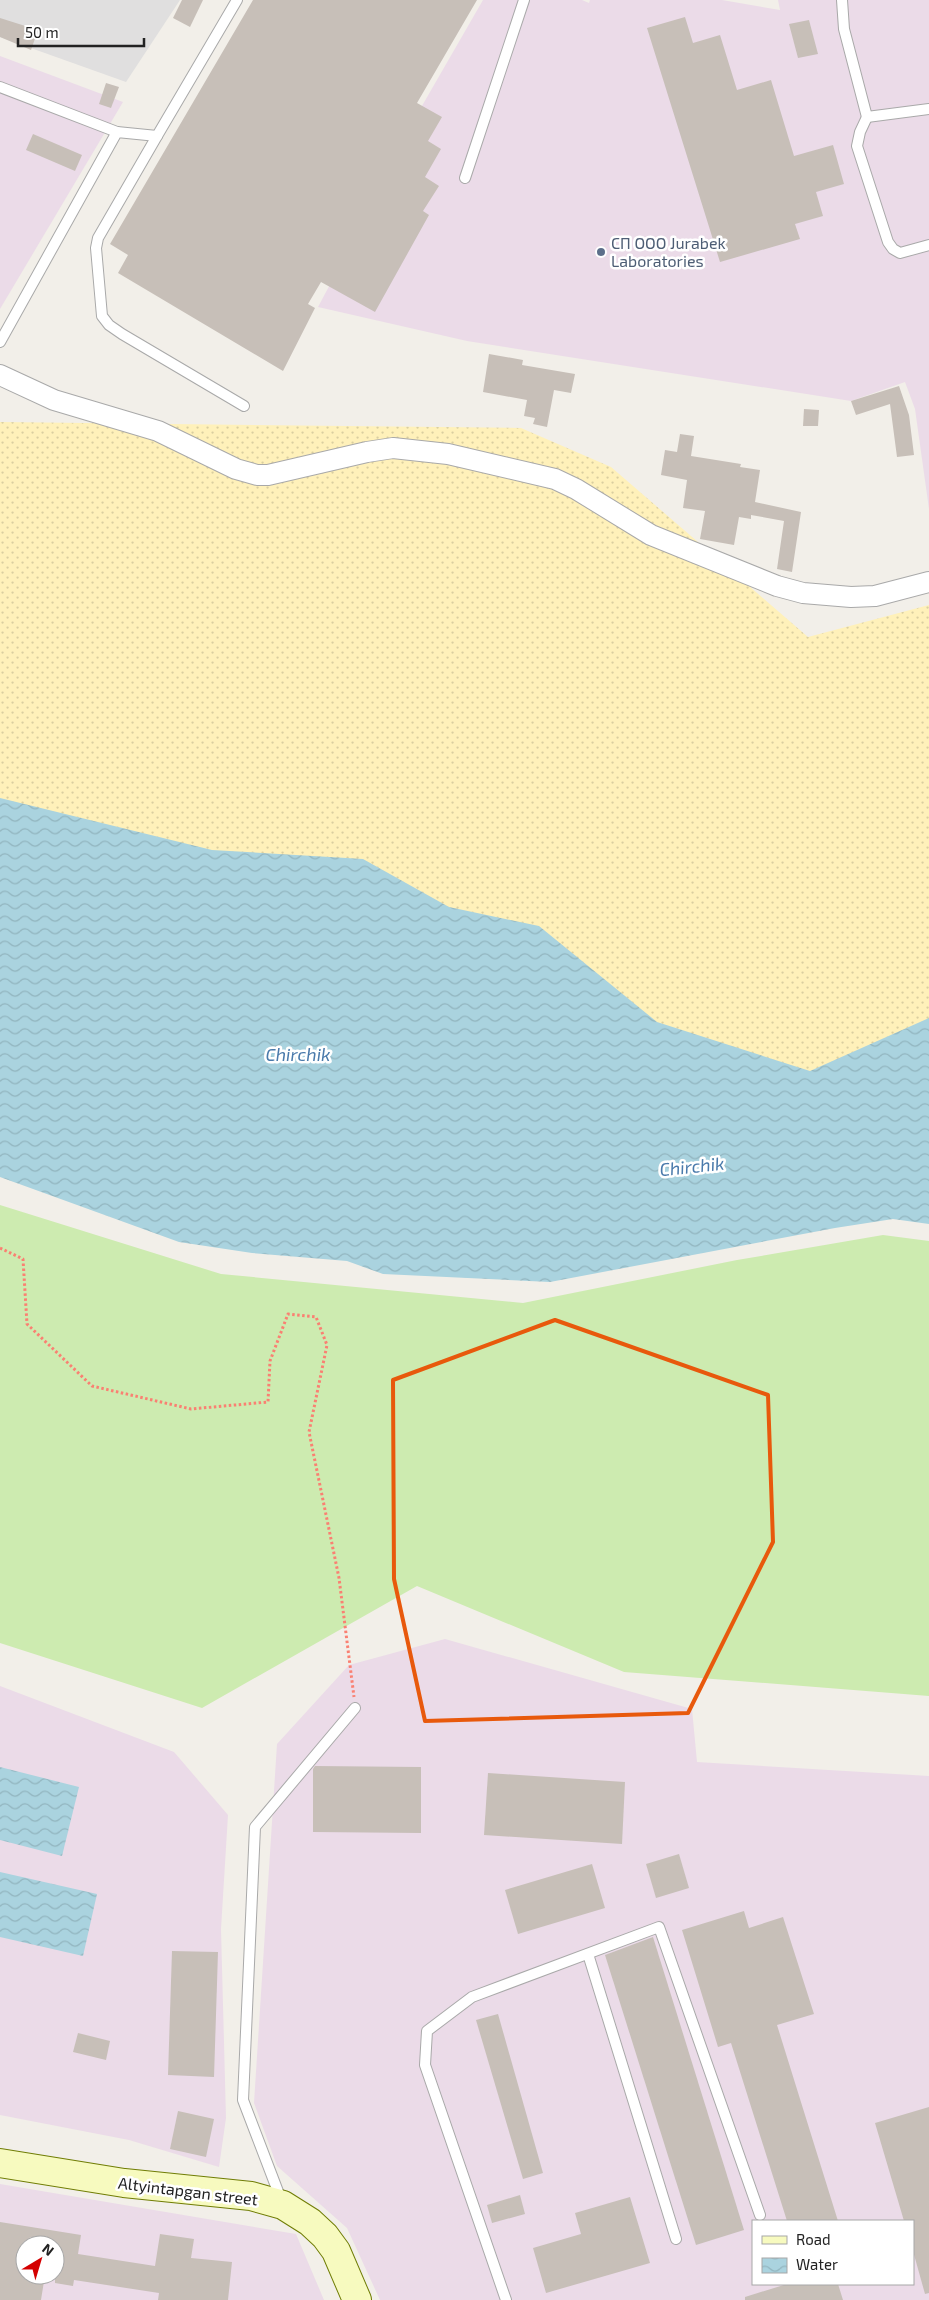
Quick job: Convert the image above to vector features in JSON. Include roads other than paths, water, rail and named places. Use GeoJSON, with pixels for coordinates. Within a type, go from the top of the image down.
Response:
{"type":"FeatureCollection","features":[{"type":"Feature","properties":{"kind":"street"},"geometry":{"type":"LineString","coordinates":[[0,375],[54,400],[158,431],[236,468],[257,475],[268,475],[367,452],[393,448],[448,454],[555,480],[576,489],[651,535],[777,586],[803,593],[851,597],[875,596],[929,582]]}},
{"type":"Feature","properties":{"kind":"street","name":"Altyintapgan street"},"geometry":{"type":"LineString","coordinates":[[0,2163],[124,2183],[251,2196],[283,2205],[310,2222],[325,2236],[336,2251],[357,2300]]}},
{"type":"Feature","properties":{"kind":"lane"},"geometry":{"type":"LineString","coordinates":[[237,0],[98,238],[96,248],[102,316],[109,325],[244,406]]}},
{"type":"Feature","properties":{"kind":"lane"},"geometry":{"type":"LineString","coordinates":[[466,178],[524,0]]}},
{"type":"Feature","properties":{"kind":"lane"},"geometry":{"type":"LineString","coordinates":[[842,0],[844,29],[867,117],[860,132],[857,146],[888,242],[893,249],[900,253],[929,245]]}},
{"type":"Feature","properties":{"kind":"lane"},"geometry":{"type":"LineString","coordinates":[[0,87],[117,132],[157,136]]}},
{"type":"Feature","properties":{"kind":"lane"},"geometry":{"type":"LineString","coordinates":[[867,117],[929,109]]}},
{"type":"Feature","properties":{"kind":"lane"},"geometry":{"type":"LineString","coordinates":[[0,342],[117,132]]}},
{"type":"Feature","properties":{"kind":"lane"},"geometry":{"type":"LineString","coordinates":[[283,2205],[243,2100],[255,1827],[355,1708]]}},
{"type":"Feature","properties":{"kind":"lane"},"geometry":{"type":"LineString","coordinates":[[506,2300],[425,2065],[427,2031],[472,1997],[660,1927],[760,2215]]}},
{"type":"Feature","properties":{"kind":"lane"},"geometry":{"type":"LineString","coordinates":[[588,1954],[676,2239]]}},
{"type":"Feature","properties":{"kind":"water","name":"Chirchik"},"geometry":{"type":"Polygon","coordinates":[[[0,798],[212,850],[363,859],[449,907],[539,926],[657,1022],[810,1071],[929,1018],[929,1224],[893,1219],[835,1228],[550,1282],[383,1274],[347,1261],[252,1253],[179,1242],[0,1177],[0,798]]]}},
{"type":"Feature","properties":{"kind":"water"},"geometry":{"type":"Polygon","coordinates":[[[0,1767],[79,1787],[62,1856],[0,1840],[0,1767]]]}},
{"type":"Feature","properties":{"kind":"water"},"geometry":{"type":"Polygon","coordinates":[[[0,1872],[97,1894],[83,1956],[0,1937],[0,1872]]]}},
{"type":"Feature","properties":{"kind":"place","name":"СП ООО Jurabek Laboratories"},"geometry":{"type":"Point","coordinates":[601,252]}}]}
